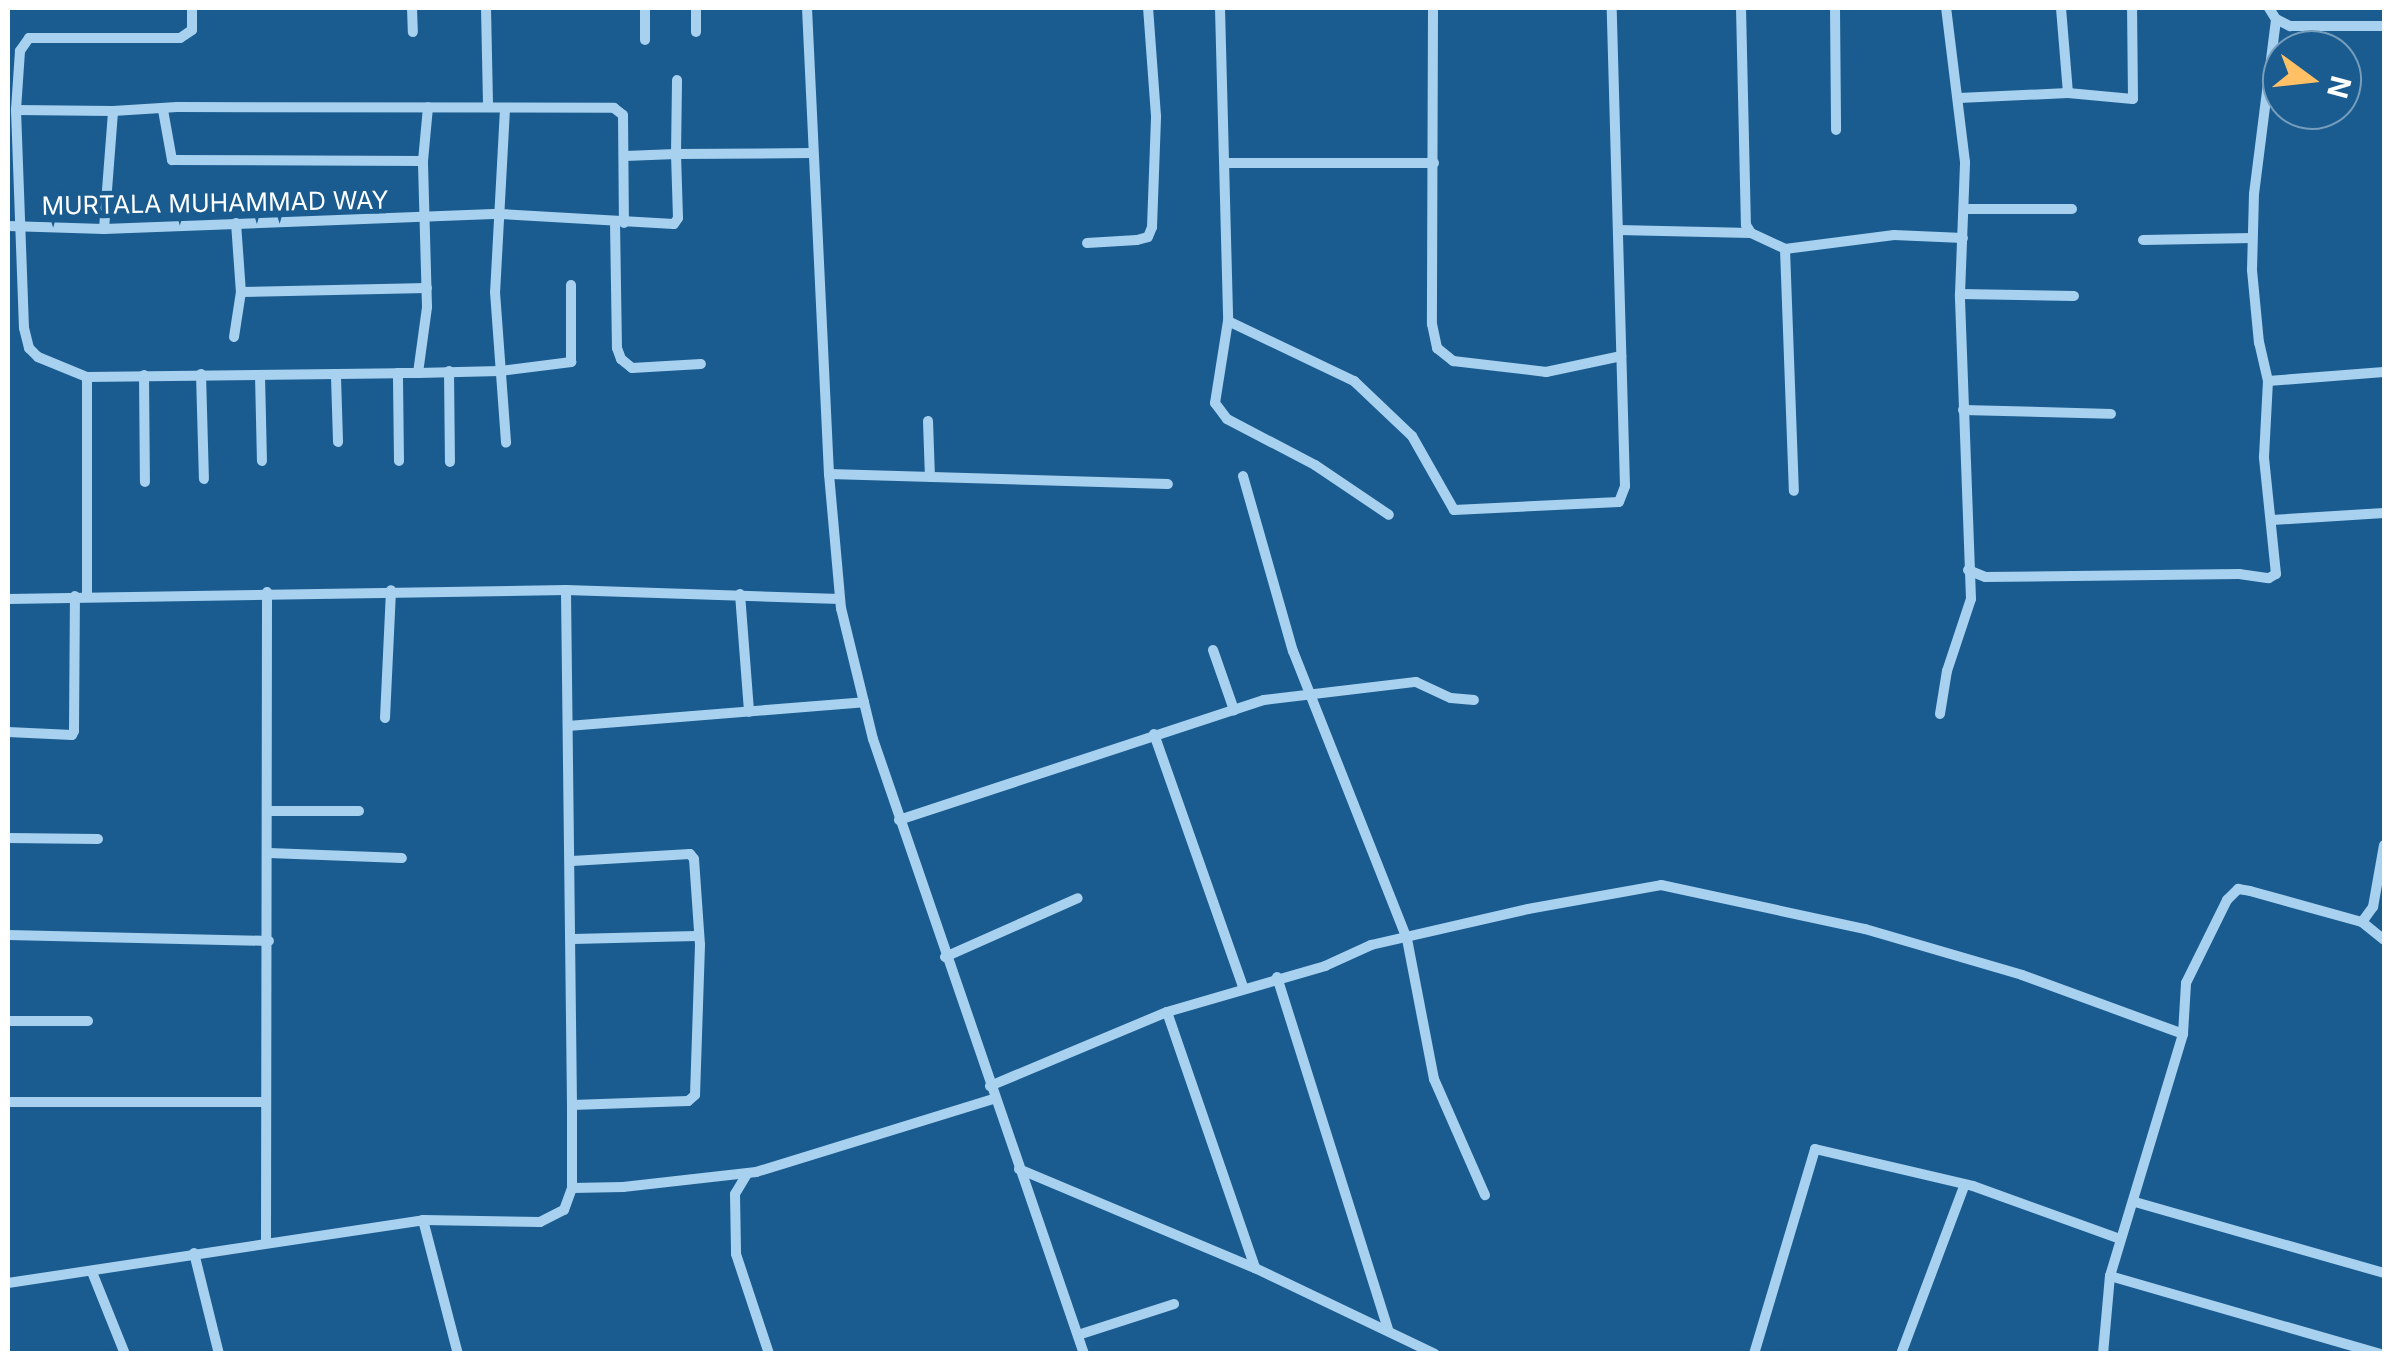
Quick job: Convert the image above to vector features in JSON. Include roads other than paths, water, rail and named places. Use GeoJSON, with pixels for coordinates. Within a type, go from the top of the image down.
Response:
{"type":"FeatureCollection","features":[{"type":"Feature","properties":{"kind":"street"},"geometry":{"type":"LineString","coordinates":[[192,8],[192,30],[180,38],[29,38],[20,51],[16,110],[24,328],[29,348],[38,357],[87,377],[336,377],[500,371],[571,362],[571,284]]}},
{"type":"Feature","properties":{"kind":"street"},"geometry":{"type":"LineString","coordinates":[[412,8],[413,32]]}},
{"type":"Feature","properties":{"kind":"street"},"geometry":{"type":"LineString","coordinates":[[486,8],[488,106]]}},
{"type":"Feature","properties":{"kind":"street"},"geometry":{"type":"LineString","coordinates":[[645,8],[645,40]]}},
{"type":"Feature","properties":{"kind":"street"},"geometry":{"type":"LineString","coordinates":[[696,8],[696,32]]}},
{"type":"Feature","properties":{"kind":"street"},"geometry":{"type":"LineString","coordinates":[[807,8],[829,474],[840,599],[864,702],[899,820],[1084,1354]]}},
{"type":"Feature","properties":{"kind":"street"},"geometry":{"type":"LineString","coordinates":[[1088,243],[1137,240],[1148,237],[1152,227],[1156,131],[1148,8]]}},
{"type":"Feature","properties":{"kind":"street"},"geometry":{"type":"LineString","coordinates":[[1220,8],[1227,163],[1228,321],[1215,402],[1227,419],[1315,465],[1389,514]]}},
{"type":"Feature","properties":{"kind":"street"},"geometry":{"type":"LineString","coordinates":[[1433,8],[1432,324],[1438,348],[1453,361],[1546,372],[1621,356]]}},
{"type":"Feature","properties":{"kind":"street"},"geometry":{"type":"LineString","coordinates":[[1228,321],[1354,381],[1412,436],[1446,490],[1450,505],[1461,511],[1618,502],[1625,486],[1612,8]]}},
{"type":"Feature","properties":{"kind":"street"},"geometry":{"type":"LineString","coordinates":[[1741,8],[1746,225],[1751,232]]}},
{"type":"Feature","properties":{"kind":"street"},"geometry":{"type":"LineString","coordinates":[[1835,8],[1836,130]]}},
{"type":"Feature","properties":{"kind":"street"},"geometry":{"type":"LineString","coordinates":[[1940,714],[1947,671],[1967,619],[1968,570],[1960,294],[1966,209],[1959,98],[1946,8]]}},
{"type":"Feature","properties":{"kind":"street"},"geometry":{"type":"LineString","coordinates":[[2062,8],[2068,93]]}},
{"type":"Feature","properties":{"kind":"street"},"geometry":{"type":"LineString","coordinates":[[1959,98],[2068,93],[2133,99],[2132,8]]}},
{"type":"Feature","properties":{"kind":"street"},"geometry":{"type":"LineString","coordinates":[[1968,570],[1985,577],[2239,574],[2269,578],[2276,574],[2264,457],[2268,381],[2259,343],[2252,238],[2276,19],[2269,8]]}},
{"type":"Feature","properties":{"kind":"street"},"geometry":{"type":"LineString","coordinates":[[2276,19],[2310,29],[2384,26]]}},
{"type":"Feature","properties":{"kind":"street"},"geometry":{"type":"LineString","coordinates":[[676,154],[677,80]]}},
{"type":"Feature","properties":{"kind":"street"},"geometry":{"type":"LineString","coordinates":[[16,110],[488,106],[618,109],[623,115],[625,156],[617,348],[632,368],[701,364]]}},
{"type":"Feature","properties":{"kind":"street"},"geometry":{"type":"LineString","coordinates":[[418,373],[427,288],[423,161],[428,107]]}},
{"type":"Feature","properties":{"kind":"street"},"geometry":{"type":"LineString","coordinates":[[506,109],[495,292],[506,443]]}},
{"type":"Feature","properties":{"kind":"street"},"geometry":{"type":"LineString","coordinates":[[162,110],[172,160],[423,161]]}},
{"type":"Feature","properties":{"kind":"street"},"geometry":{"type":"LineString","coordinates":[[104,230],[113,111]]}},
{"type":"Feature","properties":{"kind":"street"},"geometry":{"type":"LineString","coordinates":[[625,156],[812,153]]}},
{"type":"Feature","properties":{"kind":"street","name":"MURTALA MUHAMMAD WAY"},"geometry":{"type":"LineString","coordinates":[[8,226],[104,230],[500,214],[676,222],[676,154]]}},
{"type":"Feature","properties":{"kind":"street"},"geometry":{"type":"LineString","coordinates":[[1227,163],[1434,164]]}},
{"type":"Feature","properties":{"kind":"street"},"geometry":{"type":"LineString","coordinates":[[1966,209],[2072,209]]}},
{"type":"Feature","properties":{"kind":"street"},"geometry":{"type":"LineString","coordinates":[[234,337],[241,292],[236,224]]}},
{"type":"Feature","properties":{"kind":"street"},"geometry":{"type":"LineString","coordinates":[[1618,230],[1751,232],[1785,249],[1894,235],[1963,238]]}},
{"type":"Feature","properties":{"kind":"street"},"geometry":{"type":"LineString","coordinates":[[2143,240],[2252,238]]}},
{"type":"Feature","properties":{"kind":"street"},"geometry":{"type":"LineString","coordinates":[[1785,249],[1794,491]]}},
{"type":"Feature","properties":{"kind":"street"},"geometry":{"type":"LineString","coordinates":[[241,292],[427,288]]}},
{"type":"Feature","properties":{"kind":"street"},"geometry":{"type":"LineString","coordinates":[[1960,294],[2074,296]]}},
{"type":"Feature","properties":{"kind":"street"},"geometry":{"type":"LineString","coordinates":[[450,371],[450,462]]}},
{"type":"Feature","properties":{"kind":"street"},"geometry":{"type":"LineString","coordinates":[[2268,381],[2384,372]]}},
{"type":"Feature","properties":{"kind":"street"},"geometry":{"type":"LineString","coordinates":[[398,373],[399,461]]}},
{"type":"Feature","properties":{"kind":"street"},"geometry":{"type":"LineString","coordinates":[[201,374],[204,479]]}},
{"type":"Feature","properties":{"kind":"street"},"geometry":{"type":"LineString","coordinates":[[144,375],[145,482]]}},
{"type":"Feature","properties":{"kind":"street"},"geometry":{"type":"LineString","coordinates":[[260,375],[262,461]]}},
{"type":"Feature","properties":{"kind":"street"},"geometry":{"type":"LineString","coordinates":[[8,732],[72,735],[74,731],[87,377]]}},
{"type":"Feature","properties":{"kind":"street"},"geometry":{"type":"LineString","coordinates":[[336,377],[338,442]]}},
{"type":"Feature","properties":{"kind":"street"},"geometry":{"type":"LineString","coordinates":[[1963,410],[2111,414]]}},
{"type":"Feature","properties":{"kind":"street"},"geometry":{"type":"LineString","coordinates":[[928,422],[930,477]]}},
{"type":"Feature","properties":{"kind":"street"},"geometry":{"type":"LineString","coordinates":[[829,474],[1168,484]]}},
{"type":"Feature","properties":{"kind":"street"},"geometry":{"type":"LineString","coordinates":[[1243,476],[1310,694],[1406,939],[1434,1079],[1485,1195]]}},
{"type":"Feature","properties":{"kind":"street"},"geometry":{"type":"LineString","coordinates":[[2272,520],[2384,513]]}},
{"type":"Feature","properties":{"kind":"street"},"geometry":{"type":"LineString","coordinates":[[385,718],[390,590]]}},
{"type":"Feature","properties":{"kind":"street"},"geometry":{"type":"LineString","coordinates":[[8,599],[566,590],[840,599]]}},
{"type":"Feature","properties":{"kind":"street"},"geometry":{"type":"LineString","coordinates":[[8,1283],[423,1220],[540,1222],[564,1210],[572,1188],[572,861],[566,590]]}},
{"type":"Feature","properties":{"kind":"street"},"geometry":{"type":"LineString","coordinates":[[266,1242],[270,811],[267,592]]}},
{"type":"Feature","properties":{"kind":"street"},"geometry":{"type":"LineString","coordinates":[[740,594],[750,712]]}},
{"type":"Feature","properties":{"kind":"street"},"geometry":{"type":"LineString","coordinates":[[1212,650],[1234,710]]}},
{"type":"Feature","properties":{"kind":"street"},"geometry":{"type":"LineString","coordinates":[[899,820],[1154,734],[1234,710],[1310,694],[1416,682],[1451,698],[1474,700]]}},
{"type":"Feature","properties":{"kind":"street"},"geometry":{"type":"LineString","coordinates":[[568,726],[864,702]]}},
{"type":"Feature","properties":{"kind":"street"},"geometry":{"type":"LineString","coordinates":[[1154,734],[1244,990]]}},
{"type":"Feature","properties":{"kind":"street"},"geometry":{"type":"LineString","coordinates":[[270,811],[359,810]]}},
{"type":"Feature","properties":{"kind":"street"},"geometry":{"type":"LineString","coordinates":[[8,838],[98,839]]}},
{"type":"Feature","properties":{"kind":"street"},"geometry":{"type":"LineString","coordinates":[[2362,922],[2373,907],[2384,845]]}},
{"type":"Feature","properties":{"kind":"street"},"geometry":{"type":"LineString","coordinates":[[269,853],[402,858]]}},
{"type":"Feature","properties":{"kind":"street"},"geometry":{"type":"LineString","coordinates":[[572,861],[690,854],[694,860],[696,936],[700,945],[695,1096],[688,1100],[572,1105]]}},
{"type":"Feature","properties":{"kind":"street"},"geometry":{"type":"LineString","coordinates":[[990,1086],[1167,1012],[1325,966],[1372,945],[1528,909],[1661,885],[1882,934],[2022,975],[2183,1034]]}},
{"type":"Feature","properties":{"kind":"street"},"geometry":{"type":"LineString","coordinates":[[2103,1354],[2110,1276],[2183,1034],[2186,983],[2227,900],[2238,889],[2362,922],[2384,940]]}},
{"type":"Feature","properties":{"kind":"street"},"geometry":{"type":"LineString","coordinates":[[944,956],[1078,898]]}},
{"type":"Feature","properties":{"kind":"street"},"geometry":{"type":"LineString","coordinates":[[8,935],[269,941]]}},
{"type":"Feature","properties":{"kind":"street"},"geometry":{"type":"LineString","coordinates":[[572,939],[696,936]]}},
{"type":"Feature","properties":{"kind":"street"},"geometry":{"type":"LineString","coordinates":[[1278,977],[1388,1330]]}},
{"type":"Feature","properties":{"kind":"street"},"geometry":{"type":"LineString","coordinates":[[1167,1012],[1254,1268]]}},
{"type":"Feature","properties":{"kind":"street"},"geometry":{"type":"LineString","coordinates":[[8,1021],[88,1021]]}},
{"type":"Feature","properties":{"kind":"street"},"geometry":{"type":"LineString","coordinates":[[572,1188],[747,1174],[994,1099]]}},
{"type":"Feature","properties":{"kind":"street"},"geometry":{"type":"LineString","coordinates":[[8,1102],[266,1102]]}},
{"type":"Feature","properties":{"kind":"street"},"geometry":{"type":"LineString","coordinates":[[1754,1354],[1815,1149],[2061,1214],[2120,1239]]}},
{"type":"Feature","properties":{"kind":"street"},"geometry":{"type":"LineString","coordinates":[[1020,1169],[1254,1268],[1435,1354]]}},
{"type":"Feature","properties":{"kind":"street"},"geometry":{"type":"LineString","coordinates":[[747,1174],[735,1194],[736,1254],[769,1354]]}},
{"type":"Feature","properties":{"kind":"street"},"geometry":{"type":"LineString","coordinates":[[1901,1354],[1964,1186]]}},
{"type":"Feature","properties":{"kind":"street"},"geometry":{"type":"LineString","coordinates":[[2134,1202],[2384,1273]]}},
{"type":"Feature","properties":{"kind":"street"},"geometry":{"type":"LineString","coordinates":[[423,1220],[458,1354]]}},
{"type":"Feature","properties":{"kind":"street"},"geometry":{"type":"LineString","coordinates":[[194,1253],[220,1354]]}},
{"type":"Feature","properties":{"kind":"street"},"geometry":{"type":"LineString","coordinates":[[92,1272],[124,1354]]}},
{"type":"Feature","properties":{"kind":"street"},"geometry":{"type":"LineString","coordinates":[[2110,1276],[2380,1354]]}},
{"type":"Feature","properties":{"kind":"street"},"geometry":{"type":"LineString","coordinates":[[1078,1336],[1174,1304]]}}]}
